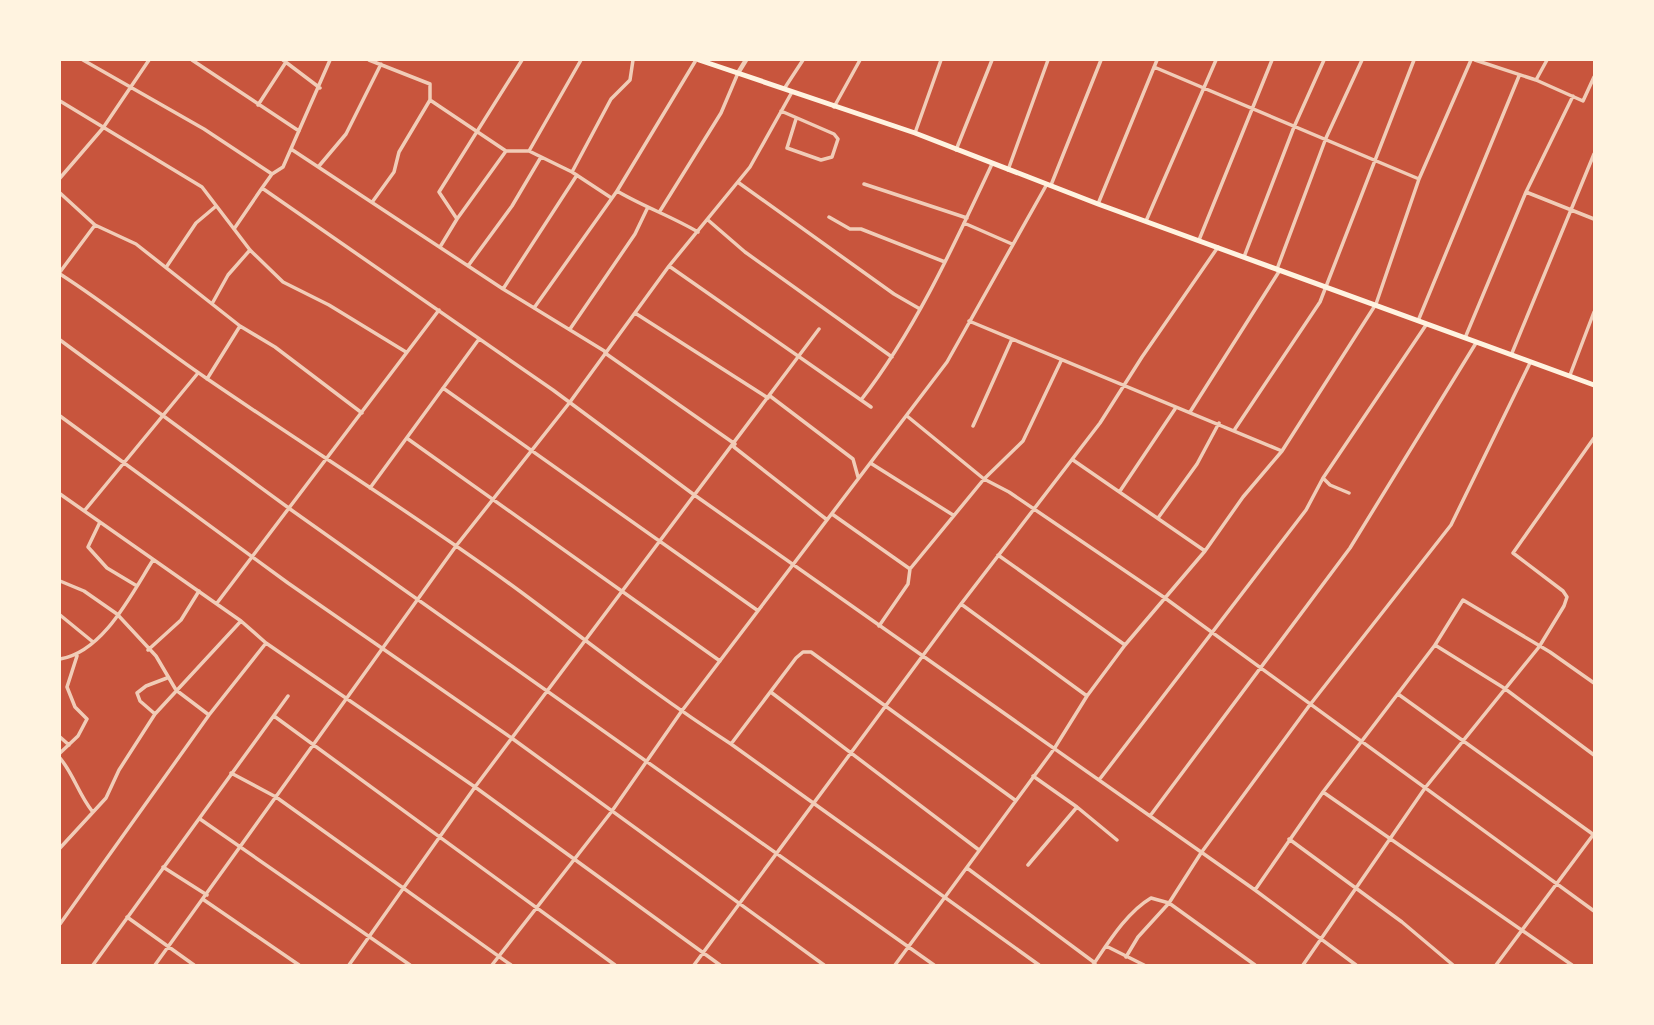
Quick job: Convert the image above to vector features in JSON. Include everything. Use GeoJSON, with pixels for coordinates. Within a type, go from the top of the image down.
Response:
{"type":"FeatureCollection","features":[{"type":"Feature","properties":{"kind":"main road"},"geometry":{"type":"LineString","coordinates":[[697,60],[915,133],[1098,204],[1594,385]]}},
{"type":"Feature","properties":{"kind":"street"},"geometry":{"type":"LineString","coordinates":[[83,60],[130,85],[272,174]]}},
{"type":"Feature","properties":{"kind":"street"},"geometry":{"type":"LineString","coordinates":[[60,178],[103,128],[149,60]]}},
{"type":"Feature","properties":{"kind":"street"},"geometry":{"type":"LineString","coordinates":[[192,60],[299,131]]}},
{"type":"Feature","properties":{"kind":"street"},"geometry":{"type":"LineString","coordinates":[[234,230],[272,174],[283,167],[320,88],[330,60]]}},
{"type":"Feature","properties":{"kind":"street"},"geometry":{"type":"LineString","coordinates":[[369,60],[430,84],[430,100],[400,152],[394,172],[373,201]]}},
{"type":"Feature","properties":{"kind":"street"},"geometry":{"type":"LineString","coordinates":[[457,219],[439,192],[522,60]]}},
{"type":"Feature","properties":{"kind":"street"},"geometry":{"type":"LineString","coordinates":[[528,151],[581,60]]}},
{"type":"Feature","properties":{"kind":"street"},"geometry":{"type":"LineString","coordinates":[[572,172],[611,99],[630,80],[633,60]]}},
{"type":"Feature","properties":{"kind":"street"},"geometry":{"type":"LineString","coordinates":[[534,308],[610,197],[617,191],[697,60]]}},
{"type":"Feature","properties":{"kind":"street"},"geometry":{"type":"LineString","coordinates":[[660,211],[721,113],[746,60]]}},
{"type":"Feature","properties":{"kind":"street"},"geometry":{"type":"LineString","coordinates":[[784,89],[803,60]]}},
{"type":"Feature","properties":{"kind":"street"},"geometry":{"type":"LineString","coordinates":[[833,107],[860,60]]}},
{"type":"Feature","properties":{"kind":"street"},"geometry":{"type":"LineString","coordinates":[[915,133],[941,60]]}},
{"type":"Feature","properties":{"kind":"street"},"geometry":{"type":"LineString","coordinates":[[956,150],[992,60]]}},
{"type":"Feature","properties":{"kind":"street"},"geometry":{"type":"LineString","coordinates":[[1008,170],[1048,60]]}},
{"type":"Feature","properties":{"kind":"street"},"geometry":{"type":"LineString","coordinates":[[492,965],[612,811],[646,760],[757,610],[947,362],[1012,244],[1049,185],[1101,60]]}},
{"type":"Feature","properties":{"kind":"street"},"geometry":{"type":"LineString","coordinates":[[1098,204],[1157,60]]}},
{"type":"Feature","properties":{"kind":"street"},"geometry":{"type":"LineString","coordinates":[[1146,220],[1216,60]]}},
{"type":"Feature","properties":{"kind":"street"},"geometry":{"type":"LineString","coordinates":[[1199,240],[1272,60]]}},
{"type":"Feature","properties":{"kind":"street"},"geometry":{"type":"LineString","coordinates":[[1244,257],[1294,127],[1324,60]]}},
{"type":"Feature","properties":{"kind":"street"},"geometry":{"type":"LineString","coordinates":[[1190,412],[1278,270],[1326,138],[1362,60]]}},
{"type":"Feature","properties":{"kind":"street"},"geometry":{"type":"LineString","coordinates":[[1235,429],[1327,288],[1374,158],[1414,60]]}},
{"type":"Feature","properties":{"kind":"street"},"geometry":{"type":"LineString","coordinates":[[895,965],[1054,749],[1087,695],[1125,645],[1205,551],[1243,497],[1282,451],[1376,304],[1419,179],[1473,60],[1487,61],[1583,101],[1594,77]]}},
{"type":"Feature","properties":{"kind":"street"},"geometry":{"type":"LineString","coordinates":[[1536,80],[1547,60]]}},
{"type":"Feature","properties":{"kind":"street"},"geometry":{"type":"LineString","coordinates":[[258,105],[285,61],[320,88]]}},
{"type":"Feature","properties":{"kind":"street"},"geometry":{"type":"LineString","coordinates":[[319,167],[346,134],[381,64]]}},
{"type":"Feature","properties":{"kind":"street"},"geometry":{"type":"LineString","coordinates":[[1154,67],[1419,179]]}},
{"type":"Feature","properties":{"kind":"street"},"geometry":{"type":"LineString","coordinates":[[1418,321],[1519,76]]}},
{"type":"Feature","properties":{"kind":"street"},"geometry":{"type":"LineString","coordinates":[[155,965],[456,546],[570,402],[669,267],[739,183],[765,144],[792,92]]}},
{"type":"Feature","properties":{"kind":"street"},"geometry":{"type":"LineString","coordinates":[[1465,338],[1526,192],[1573,96]]}},
{"type":"Feature","properties":{"kind":"street"},"geometry":{"type":"LineString","coordinates":[[430,100],[506,151],[528,151],[572,172],[610,197]]}},
{"type":"Feature","properties":{"kind":"street"},"geometry":{"type":"LineString","coordinates":[[60,101],[202,187],[250,250],[283,282],[329,305],[406,352]]}},
{"type":"Feature","properties":{"kind":"street"},"geometry":{"type":"LineString","coordinates":[[781,111],[834,134],[838,139],[832,157],[821,160],[787,148],[796,119]]}},
{"type":"Feature","properties":{"kind":"street"},"geometry":{"type":"LineString","coordinates":[[291,149],[503,289],[606,352],[734,445],[826,519]]}},
{"type":"Feature","properties":{"kind":"street"},"geometry":{"type":"LineString","coordinates":[[440,247],[506,151]]}},
{"type":"Feature","properties":{"kind":"street"},"geometry":{"type":"LineString","coordinates":[[1512,353],[1594,154]]}},
{"type":"Feature","properties":{"kind":"street"},"geometry":{"type":"LineString","coordinates":[[468,266],[512,206],[541,157]]}},
{"type":"Feature","properties":{"kind":"street"},"geometry":{"type":"LineString","coordinates":[[861,400],[892,357],[920,309],[992,163]]}},
{"type":"Feature","properties":{"kind":"street"},"geometry":{"type":"LineString","coordinates":[[503,289],[577,175]]}},
{"type":"Feature","properties":{"kind":"street"},"geometry":{"type":"LineString","coordinates":[[739,183],[894,294],[920,309]]}},
{"type":"Feature","properties":{"kind":"street"},"geometry":{"type":"LineString","coordinates":[[864,184],[967,218]]}},
{"type":"Feature","properties":{"kind":"street"},"geometry":{"type":"LineString","coordinates":[[262,188],[570,402],[922,658],[1255,890],[1356,965]]}},
{"type":"Feature","properties":{"kind":"street"},"geometry":{"type":"LineString","coordinates":[[617,191],[647,209],[660,211],[698,232]]}},
{"type":"Feature","properties":{"kind":"street"},"geometry":{"type":"LineString","coordinates":[[1526,192],[1594,219]]}},
{"type":"Feature","properties":{"kind":"street"},"geometry":{"type":"LineString","coordinates":[[60,193],[95,225],[136,244],[213,302],[240,326],[275,348],[362,413]]}},
{"type":"Feature","properties":{"kind":"street"},"geometry":{"type":"LineString","coordinates":[[167,266],[195,223],[215,207]]}},
{"type":"Feature","properties":{"kind":"street"},"geometry":{"type":"LineString","coordinates":[[570,329],[635,234],[647,209]]}},
{"type":"Feature","properties":{"kind":"street"},"geometry":{"type":"LineString","coordinates":[[829,217],[850,229],[861,229],[945,262]]}},
{"type":"Feature","properties":{"kind":"street"},"geometry":{"type":"LineString","coordinates":[[708,220],[745,252],[892,357]]}},
{"type":"Feature","properties":{"kind":"street"},"geometry":{"type":"LineString","coordinates":[[964,223],[1012,244]]}},
{"type":"Feature","properties":{"kind":"street"},"geometry":{"type":"LineString","coordinates":[[95,225],[60,273],[103,301],[198,373],[328,457],[456,546],[681,712],[731,744],[942,898],[1039,965]]}},
{"type":"Feature","properties":{"kind":"street"},"geometry":{"type":"LineString","coordinates":[[694,965],[997,555],[1073,460],[1218,247]]}},
{"type":"Feature","properties":{"kind":"street"},"geometry":{"type":"LineString","coordinates":[[213,302],[228,275],[250,250]]}},
{"type":"Feature","properties":{"kind":"street"},"geometry":{"type":"LineString","coordinates":[[669,267],[870,407]]}},
{"type":"Feature","properties":{"kind":"street"},"geometry":{"type":"LineString","coordinates":[[217,603],[439,310]]}},
{"type":"Feature","properties":{"kind":"street"},"geometry":{"type":"LineString","coordinates":[[1570,376],[1594,312]]}},
{"type":"Feature","properties":{"kind":"street"},"geometry":{"type":"LineString","coordinates":[[635,313],[769,397],[853,459],[858,477]]}},
{"type":"Feature","properties":{"kind":"street"},"geometry":{"type":"LineString","coordinates":[[969,321],[1061,361],[1124,384],[1175,409],[1235,429],[1282,451]]}},
{"type":"Feature","properties":{"kind":"street"},"geometry":{"type":"LineString","coordinates":[[1099,780],[1306,510],[1323,478],[1427,324]]}},
{"type":"Feature","properties":{"kind":"street"},"geometry":{"type":"LineString","coordinates":[[207,379],[240,326]]}},
{"type":"Feature","properties":{"kind":"street"},"geometry":{"type":"LineString","coordinates":[[349,965],[475,787],[586,643],[819,329]]}},
{"type":"Feature","properties":{"kind":"street"},"geometry":{"type":"LineString","coordinates":[[370,488],[480,339]]}},
{"type":"Feature","properties":{"kind":"street"},"geometry":{"type":"LineString","coordinates":[[973,426],[1012,339]]}},
{"type":"Feature","properties":{"kind":"street"},"geometry":{"type":"LineString","coordinates":[[60,340],[290,509],[418,597],[775,855],[934,965]]}},
{"type":"Feature","properties":{"kind":"street"},"geometry":{"type":"LineString","coordinates":[[1150,816],[1350,548],[1476,342]]}},
{"type":"Feature","properties":{"kind":"street"},"geometry":{"type":"LineString","coordinates":[[879,625],[908,584],[910,569],[984,479],[1023,441],[1061,361]]}},
{"type":"Feature","properties":{"kind":"street"},"geometry":{"type":"LineString","coordinates":[[1126,957],[1138,937],[1169,903],[1201,853],[1309,706],[1451,525],[1531,361]]}},
{"type":"Feature","properties":{"kind":"street"},"geometry":{"type":"LineString","coordinates":[[85,510],[198,373]]}},
{"type":"Feature","properties":{"kind":"street"},"geometry":{"type":"LineString","coordinates":[[443,388],[757,610]]}},
{"type":"Feature","properties":{"kind":"street"},"geometry":{"type":"LineString","coordinates":[[1120,491],[1175,409]]}},
{"type":"Feature","properties":{"kind":"street"},"geometry":{"type":"LineString","coordinates":[[60,416],[824,965]]}},
{"type":"Feature","properties":{"kind":"street"},"geometry":{"type":"LineString","coordinates":[[907,416],[984,479],[1034,509],[1165,598],[1309,706],[1594,911]]}},
{"type":"Feature","properties":{"kind":"street"},"geometry":{"type":"LineString","coordinates":[[1158,519],[1197,464],[1219,423]]}},
{"type":"Feature","properties":{"kind":"street"},"geometry":{"type":"LineString","coordinates":[[1303,965],[1319,938],[1425,788],[1539,647],[1567,597],[1559,587],[1513,553],[1594,438]]}},
{"type":"Feature","properties":{"kind":"street"},"geometry":{"type":"LineString","coordinates":[[408,439],[621,593],[720,660]]}},
{"type":"Feature","properties":{"kind":"street"},"geometry":{"type":"LineString","coordinates":[[1073,460],[1205,551]]}},
{"type":"Feature","properties":{"kind":"street"},"geometry":{"type":"LineString","coordinates":[[871,463],[953,515]]}},
{"type":"Feature","properties":{"kind":"street"},"geometry":{"type":"LineString","coordinates":[[1323,478],[1349,493]]}},
{"type":"Feature","properties":{"kind":"street"},"geometry":{"type":"LineString","coordinates":[[60,496],[85,510],[217,603],[266,643],[475,787],[720,965]]}},
{"type":"Feature","properties":{"kind":"street"},"geometry":{"type":"LineString","coordinates":[[831,513],[910,569]]}},
{"type":"Feature","properties":{"kind":"street"},"geometry":{"type":"LineString","coordinates":[[100,522],[88,547],[107,568],[137,586]]}},
{"type":"Feature","properties":{"kind":"street"},"geometry":{"type":"LineString","coordinates":[[997,555],[1125,645]]}},
{"type":"Feature","properties":{"kind":"street"},"geometry":{"type":"LineString","coordinates":[[92,811],[77,791],[74,775],[60,756],[87,719],[75,707],[66,687],[77,656],[117,614],[153,559]]}},
{"type":"Feature","properties":{"kind":"street"},"geometry":{"type":"LineString","coordinates":[[60,580],[117,614],[165,669],[167,678],[176,690],[209,715]]}},
{"type":"Feature","properties":{"kind":"street"},"geometry":{"type":"LineString","coordinates":[[148,650],[181,620],[199,591]]}},
{"type":"Feature","properties":{"kind":"street"},"geometry":{"type":"LineString","coordinates":[[1255,890],[1323,792],[1435,645],[1463,600],[1594,683]]}},
{"type":"Feature","properties":{"kind":"street"},"geometry":{"type":"LineString","coordinates":[[961,604],[1087,695]]}},
{"type":"Feature","properties":{"kind":"street"},"geometry":{"type":"LineString","coordinates":[[60,615],[93,642]]}},
{"type":"Feature","properties":{"kind":"street"},"geometry":{"type":"LineString","coordinates":[[60,848],[106,798],[119,770],[155,714],[241,621]]}},
{"type":"Feature","properties":{"kind":"street"},"geometry":{"type":"LineString","coordinates":[[60,924],[209,715],[266,643]]}},
{"type":"Feature","properties":{"kind":"street"},"geometry":{"type":"LineString","coordinates":[[1435,645],[1504,688],[1594,755]]}},
{"type":"Feature","properties":{"kind":"street"},"geometry":{"type":"LineString","coordinates":[[731,744],[796,658],[803,652],[811,652],[1015,800]]}},
{"type":"Feature","properties":{"kind":"street"},"geometry":{"type":"LineString","coordinates":[[60,659],[77,656]]}},
{"type":"Feature","properties":{"kind":"street"},"geometry":{"type":"LineString","coordinates":[[155,714],[140,701],[137,693],[146,686],[167,678]]}},
{"type":"Feature","properties":{"kind":"street"},"geometry":{"type":"LineString","coordinates":[[772,693],[849,755],[980,851]]}},
{"type":"Feature","properties":{"kind":"street"},"geometry":{"type":"LineString","coordinates":[[1398,694],[1594,834],[1496,965]]}},
{"type":"Feature","properties":{"kind":"street"},"geometry":{"type":"LineString","coordinates":[[93,965],[288,696]]}},
{"type":"Feature","properties":{"kind":"street"},"geometry":{"type":"LineString","coordinates":[[274,716],[615,965]]}},
{"type":"Feature","properties":{"kind":"street"},"geometry":{"type":"LineString","coordinates":[[60,737],[69,746]]}},
{"type":"Feature","properties":{"kind":"street"},"geometry":{"type":"LineString","coordinates":[[231,773],[276,797],[511,965]]}},
{"type":"Feature","properties":{"kind":"street"},"geometry":{"type":"LineString","coordinates":[[1033,776],[1077,807],[1116,840]]}},
{"type":"Feature","properties":{"kind":"street"},"geometry":{"type":"LineString","coordinates":[[1323,792],[1572,965]]}},
{"type":"Feature","properties":{"kind":"street"},"geometry":{"type":"LineString","coordinates":[[1028,865],[1077,807]]}},
{"type":"Feature","properties":{"kind":"street"},"geometry":{"type":"LineString","coordinates":[[200,819],[410,965]]}},
{"type":"Feature","properties":{"kind":"street"},"geometry":{"type":"LineString","coordinates":[[1289,839],[1402,922],[1453,965]]}},
{"type":"Feature","properties":{"kind":"street"},"geometry":{"type":"LineString","coordinates":[[163,867],[299,965]]}},
{"type":"Feature","properties":{"kind":"street"},"geometry":{"type":"LineString","coordinates":[[967,868],[1094,964],[1106,946],[1146,901],[1152,898],[1169,903],[1255,965]]}},
{"type":"Feature","properties":{"kind":"street"},"geometry":{"type":"LineString","coordinates":[[127,917],[194,965]]}},
{"type":"Feature","properties":{"kind":"street"},"geometry":{"type":"LineString","coordinates":[[1106,946],[1144,965]]}}]}
